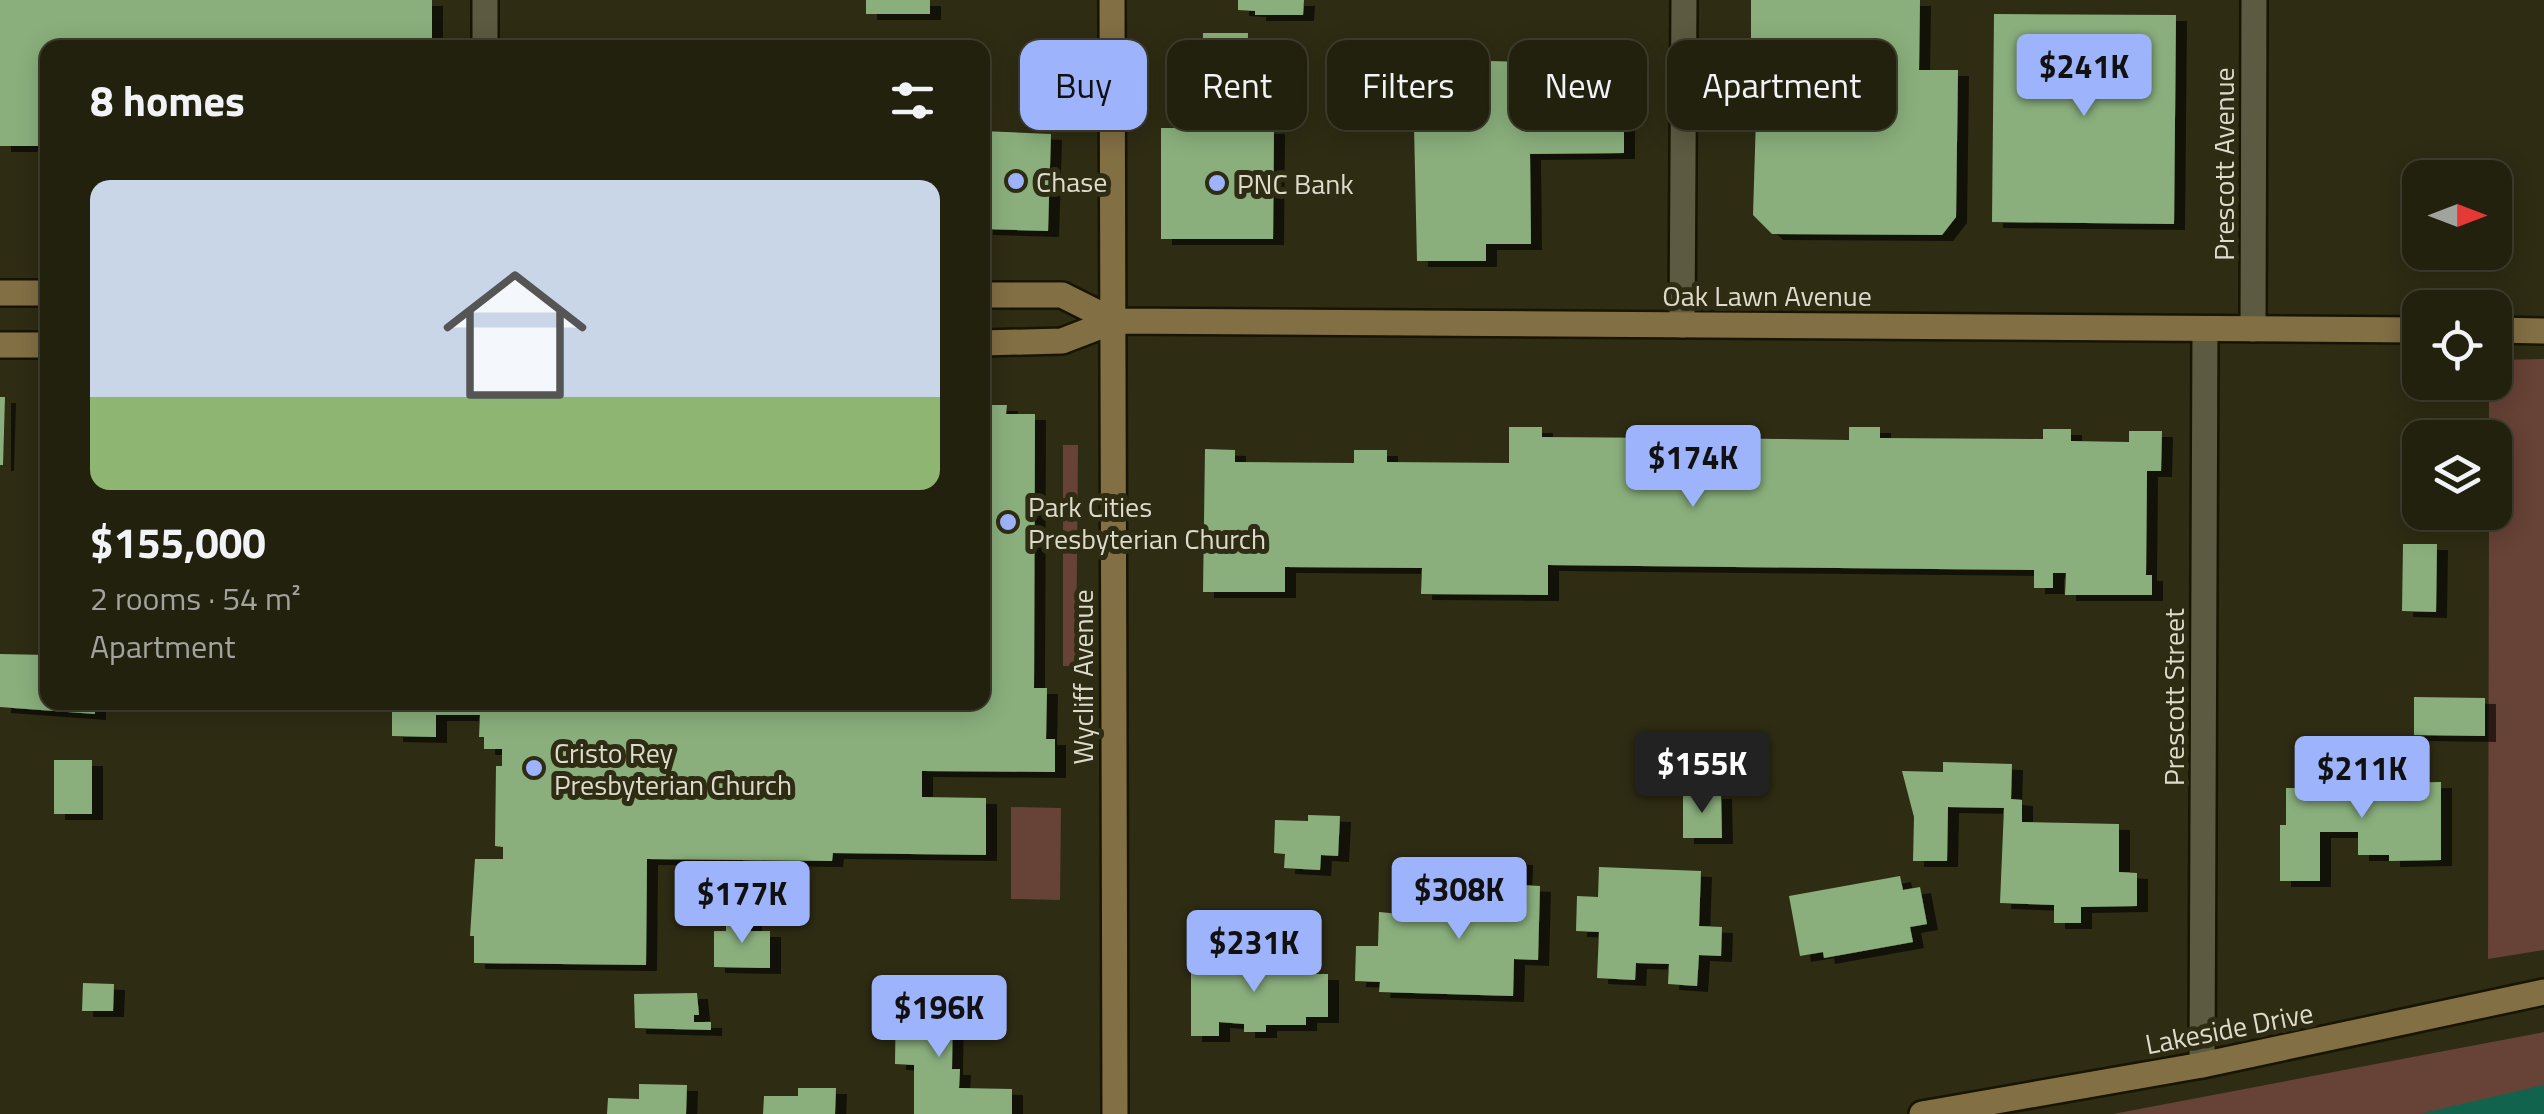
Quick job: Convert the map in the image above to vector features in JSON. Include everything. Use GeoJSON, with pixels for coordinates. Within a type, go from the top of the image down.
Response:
{"type":"FeatureCollection","features":[{"type":"Feature","properties":{"kind":"main road","name":"Wycliff Avenue"},"geometry":{"type":"LineString","coordinates":[[1112,0],[1115,1114]]}},
{"type":"Feature","properties":{"kind":"main road"},"geometry":{"type":"LineString","coordinates":[[0,293],[40,294]]}},
{"type":"Feature","properties":{"kind":"main road","name":"Oak Lawn Avenue"},"geometry":{"type":"LineString","coordinates":[[990,295],[1062,295],[1114,321]]}},
{"type":"Feature","properties":{"kind":"main road","name":"Oak Lawn Avenue"},"geometry":{"type":"LineString","coordinates":[[990,343],[1062,341],[1114,321],[2402,330]]}},
{"type":"Feature","properties":{"kind":"main road"},"geometry":{"type":"LineString","coordinates":[[2512,330],[2544,331]]}},
{"type":"Feature","properties":{"kind":"main road"},"geometry":{"type":"LineString","coordinates":[[0,345],[40,345]]}},
{"type":"Feature","properties":{"kind":"main road","name":"Lakeside Drive"},"geometry":{"type":"LineString","coordinates":[[1922,1114],[2202,1065],[2544,992]]}},
{"type":"Feature","properties":{"kind":"street"},"geometry":{"type":"LineString","coordinates":[[485,0],[485,40]]}},
{"type":"Feature","properties":{"kind":"street"},"geometry":{"type":"LineString","coordinates":[[1682,325],[1684,0]]}},
{"type":"Feature","properties":{"kind":"street","name":"Prescott Avenue"},"geometry":{"type":"LineString","coordinates":[[2253,329],[2254,0]]}},
{"type":"Feature","properties":{"kind":"street","name":"Prescott Street"},"geometry":{"type":"LineString","coordinates":[[2202,1065],[2204,328]]}},
{"type":"Feature","properties":{"kind":"shaded area"},"geometry":{"type":"Polygon","coordinates":[[[2544,359],[2544,950],[2488,959],[2489,530],[2512,530],[2512,420],[2489,420],[2489,400],[2512,400],[2512,360],[2544,359]]]}},
{"type":"Feature","properties":{"kind":"shaded area"},"geometry":{"type":"Polygon","coordinates":[[[1063,445],[1078,445],[1076,666],[1063,666],[1063,445]]]}},
{"type":"Feature","properties":{"kind":"shaded area"},"geometry":{"type":"Polygon","coordinates":[[[1011,807],[1061,808],[1060,900],[1011,899],[1011,807]]]}},
{"type":"Feature","properties":{"kind":"shaded area"},"geometry":{"type":"Polygon","coordinates":[[[2544,1032],[2544,1114],[2113,1114],[2544,1032]]]}},
{"type":"Feature","properties":{"kind":"shaded area"},"geometry":{"type":"Polygon","coordinates":[[[2544,1085],[2544,1114],[2419,1114],[2544,1085]]]}},
{"type":"Feature","properties":{"kind":"building"},"geometry":{"type":"Polygon","coordinates":[[[0,0],[432,0],[432,40],[40,40],[40,146],[0,146],[0,0]]]}},
{"type":"Feature","properties":{"kind":"building"},"geometry":{"type":"Polygon","coordinates":[[[866,0],[930,0],[930,14],[866,14],[866,0]]]}},
{"type":"Feature","properties":{"kind":"building"},"geometry":{"type":"Polygon","coordinates":[[[1238,0],[1304,0],[1303,15],[1255,15],[1255,11],[1238,10],[1238,0]]]}},
{"type":"Feature","properties":{"kind":"building"},"geometry":{"type":"Polygon","coordinates":[[[1751,0],[1920,0],[1919,70],[1958,70],[1956,217],[1942,235],[1772,234],[1753,215],[1756,130],[1896,130],[1896,40],[1751,40],[1751,0]]]}},
{"type":"Feature","properties":{"kind":"building"},"geometry":{"type":"Polygon","coordinates":[[[1994,14],[2176,15],[2174,224],[1992,222],[1994,14]]]}},
{"type":"Feature","properties":{"kind":"building"},"geometry":{"type":"Polygon","coordinates":[[[1203,33],[1248,33],[1248,40],[1203,40],[1203,33]]]}},
{"type":"Feature","properties":{"kind":"building"},"geometry":{"type":"Polygon","coordinates":[[[1509,61],[1509,130],[1624,130],[1624,153],[1530,154],[1531,244],[1486,244],[1486,261],[1417,261],[1414,130],[1489,130],[1489,62],[1509,61]]]}},
{"type":"Feature","properties":{"kind":"building","name":"PNC Bank"},"geometry":{"type":"Polygon","coordinates":[[[1161,128],[1274,130],[1273,239],[1161,239],[1161,128]]]}},
{"type":"Feature","properties":{"kind":"building","name":"Chase"},"geometry":{"type":"Polygon","coordinates":[[[990,131],[1051,134],[1048,231],[990,229],[990,131]]]}},
{"type":"Feature","properties":{"kind":"building"},"geometry":{"type":"Polygon","coordinates":[[[0,397],[5,397],[3,465],[0,465],[0,397]]]}},
{"type":"Feature","properties":{"kind":"building"},"geometry":{"type":"Polygon","coordinates":[[[990,405],[1007,405],[1006,414],[1035,414],[1034,688],[1047,688],[1046,739],[1055,739],[1055,772],[922,771],[922,797],[986,798],[986,855],[833,853],[832,861],[647,859],[646,965],[474,963],[474,936],[470,936],[475,859],[503,859],[503,847],[495,846],[496,766],[502,766],[502,749],[484,749],[484,737],[479,737],[480,715],[436,715],[436,737],[392,736],[392,710],[990,710],[990,405]]]}},
{"type":"Feature","properties":{"kind":"building"},"geometry":{"type":"Polygon","coordinates":[[[1674,425],[1705,425],[1705,438],[1849,440],[1849,427],[1880,427],[1880,438],[2043,439],[2043,429],[2071,429],[2071,441],[2129,442],[2129,431],[2162,431],[2161,471],[2147,471],[2146,575],[2152,575],[2152,595],[2065,595],[2066,573],[2053,573],[2053,588],[2034,588],[2034,570],[1548,565],[1548,595],[1421,594],[1422,568],[1285,567],[1285,592],[1203,592],[1205,449],[1235,450],[1235,462],[1354,463],[1354,450],[1387,450],[1387,462],[1509,463],[1509,427],[1542,427],[1542,437],[1674,438],[1674,425]]]}},
{"type":"Feature","properties":{"kind":"building"},"geometry":{"type":"Polygon","coordinates":[[[2403,544],[2437,544],[2436,612],[2402,611],[2403,544]]]}},
{"type":"Feature","properties":{"kind":"building"},"geometry":{"type":"Polygon","coordinates":[[[0,654],[40,655],[40,710],[0,707],[0,654]]]}},
{"type":"Feature","properties":{"kind":"building"},"geometry":{"type":"Polygon","coordinates":[[[2414,697],[2485,698],[2485,736],[2414,735],[2414,697]]]}},
{"type":"Feature","properties":{"kind":"building"},"geometry":{"type":"Polygon","coordinates":[[[41,710],[95,710],[95,714],[41,710]]]}},
{"type":"Feature","properties":{"kind":"building"},"geometry":{"type":"Polygon","coordinates":[[[2361,759],[2386,759],[2386,783],[2441,782],[2441,860],[2389,861],[2389,855],[2358,855],[2358,832],[2320,832],[2320,881],[2280,881],[2280,825],[2286,825],[2286,788],[2361,788],[2361,759]]]}},
{"type":"Feature","properties":{"kind":"building"},"geometry":{"type":"Polygon","coordinates":[[[54,760],[92,760],[92,814],[54,814],[54,760]]]}},
{"type":"Feature","properties":{"kind":"building"},"geometry":{"type":"Polygon","coordinates":[[[1943,762],[2012,764],[2011,799],[2022,800],[2022,822],[2119,824],[2119,872],[2137,873],[2137,906],[2081,907],[2081,923],[2054,923],[2054,905],[2000,903],[2004,808],[1948,807],[1947,861],[1913,861],[1914,817],[1902,771],[1943,772],[1943,762]]]}},
{"type":"Feature","properties":{"kind":"building"},"geometry":{"type":"Polygon","coordinates":[[[1683,793],[1721,793],[1722,838],[1683,838],[1683,793]]]}},
{"type":"Feature","properties":{"kind":"building"},"geometry":{"type":"Polygon","coordinates":[[[1308,815],[1340,816],[1338,856],[1321,855],[1320,870],[1284,868],[1285,854],[1274,853],[1275,820],[1308,821],[1308,815]]]}},
{"type":"Feature","properties":{"kind":"building"},"geometry":{"type":"Polygon","coordinates":[[[1491,858],[1522,859],[1521,885],[1540,886],[1538,960],[1514,959],[1513,996],[1379,992],[1380,982],[1355,981],[1356,946],[1378,946],[1379,912],[1444,918],[1444,904],[1491,905],[1491,901],[1479,900],[1480,877],[1490,878],[1491,858]]]}},
{"type":"Feature","properties":{"kind":"building"},"geometry":{"type":"Polygon","coordinates":[[[1599,867],[1701,871],[1699,926],[1722,927],[1721,956],[1699,955],[1697,986],[1668,984],[1669,964],[1636,963],[1635,980],[1597,978],[1599,932],[1576,931],[1577,896],[1598,897],[1599,867]]]}},
{"type":"Feature","properties":{"kind":"building"},"geometry":{"type":"Polygon","coordinates":[[[1900,876],[1903,890],[1920,887],[1927,924],[1910,927],[1913,942],[1824,958],[1823,952],[1800,956],[1789,896],[1900,876]]]}},
{"type":"Feature","properties":{"kind":"building"},"geometry":{"type":"Polygon","coordinates":[[[726,917],[751,918],[751,931],[770,931],[770,968],[714,967],[714,931],[726,931],[726,917]]]}},
{"type":"Feature","properties":{"kind":"building"},"geometry":{"type":"Polygon","coordinates":[[[1191,950],[1212,950],[1212,971],[1266,971],[1266,957],[1301,957],[1301,974],[1328,974],[1328,1017],[1306,1017],[1306,1025],[1266,1025],[1266,1032],[1244,1032],[1244,1024],[1219,1022],[1219,1036],[1191,1036],[1191,950]]]}},
{"type":"Feature","properties":{"kind":"building"},"geometry":{"type":"Polygon","coordinates":[[[83,983],[114,984],[113,1011],[82,1011],[83,983]]]}},
{"type":"Feature","properties":{"kind":"building"},"geometry":{"type":"Polygon","coordinates":[[[697,993],[699,1015],[694,1015],[694,1022],[711,1022],[711,1030],[635,1028],[634,994],[697,993]]]}},
{"type":"Feature","properties":{"kind":"building"},"geometry":{"type":"Polygon","coordinates":[[[896,994],[953,995],[952,1069],[960,1069],[959,1088],[1012,1089],[1012,1114],[914,1114],[914,1065],[895,1064],[896,994]]]}},
{"type":"Feature","properties":{"kind":"building"},"geometry":{"type":"Polygon","coordinates":[[[639,1084],[687,1085],[686,1114],[607,1114],[608,1098],[639,1099],[639,1084]]]}},
{"type":"Feature","properties":{"kind":"building"},"geometry":{"type":"Polygon","coordinates":[[[798,1088],[836,1088],[835,1114],[763,1114],[764,1096],[798,1096],[798,1088]]]}},
{"type":"Feature","properties":{"kind":"place","name":"Chase"},"geometry":{"type":"Point","coordinates":[1016,181]}},
{"type":"Feature","properties":{"kind":"place","name":"PNC Bank"},"geometry":{"type":"Point","coordinates":[1217,183]}},
{"type":"Feature","properties":{"kind":"place","name":"Park Cities Presbyterian Church"},"geometry":{"type":"Point","coordinates":[1008,522]}},
{"type":"Feature","properties":{"kind":"place","name":"Cristo Rey Presbyterian Church"},"geometry":{"type":"Point","coordinates":[534,768]}}]}
